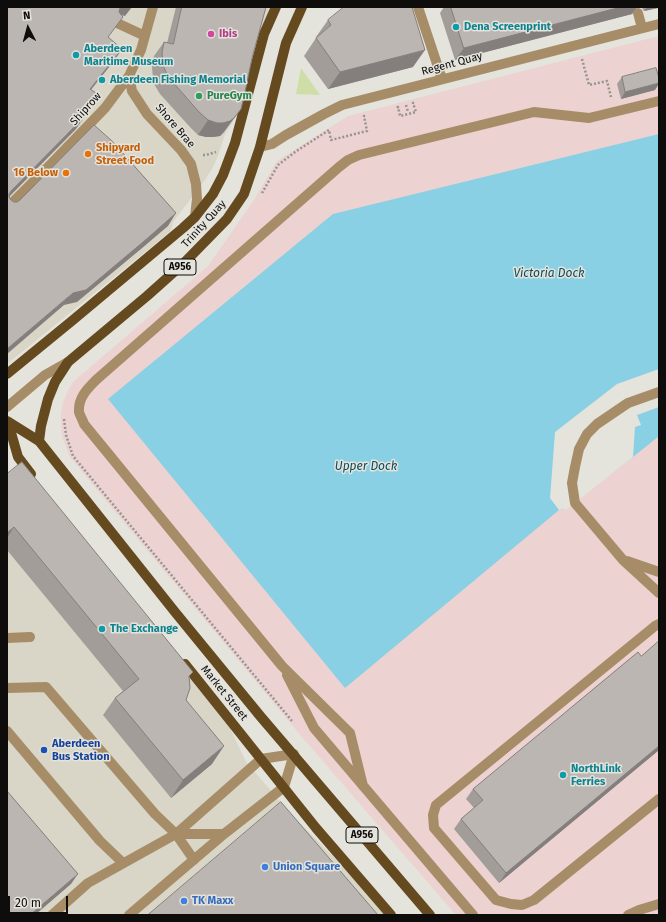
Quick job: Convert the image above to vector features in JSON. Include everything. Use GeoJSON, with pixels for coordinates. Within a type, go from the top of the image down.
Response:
{"type":"FeatureCollection","features":[{"type":"Feature","properties":{"kind":"main road","name":"A956"},"geometry":{"type":"LineString","coordinates":[[195,217],[213,194],[223,175],[235,143],[264,34],[272,12],[276,7]]}},
{"type":"Feature","properties":{"kind":"main road","name":"A956"},"geometry":{"type":"LineString","coordinates":[[260,147],[286,43],[302,7]]}},
{"type":"Feature","properties":{"kind":"main road","name":"Trinity Quay"},"geometry":{"type":"LineString","coordinates":[[39,441],[48,399],[55,382],[68,362],[147,296],[178,268],[227,219],[244,194],[260,147]]}},
{"type":"Feature","properties":{"kind":"main road","name":"Trinity Quay"},"geometry":{"type":"LineString","coordinates":[[7,374],[74,320],[195,217]]}},
{"type":"Feature","properties":{"kind":"main road","name":"A956"},"geometry":{"type":"LineString","coordinates":[[7,422],[39,441],[262,717],[430,915]]}},
{"type":"Feature","properties":{"kind":"main road","name":"A956"},"geometry":{"type":"LineString","coordinates":[[7,422],[18,457],[35,479]]}},
{"type":"Feature","properties":{"kind":"main road","name":"Market Street"},"geometry":{"type":"LineString","coordinates":[[177,655],[316,828],[390,915]]}},
{"type":"Feature","properties":{"kind":"street","name":"Shiprow"},"geometry":{"type":"LineString","coordinates":[[7,208],[105,108],[129,76],[141,50],[153,7]]}},
{"type":"Feature","properties":{"kind":"street"},"geometry":{"type":"LineString","coordinates":[[418,7],[442,79]]}},
{"type":"Feature","properties":{"kind":"street"},"geometry":{"type":"LineString","coordinates":[[638,13],[642,28]]}},
{"type":"Feature","properties":{"kind":"street"},"geometry":{"type":"LineString","coordinates":[[117,23],[145,36]]}},
{"type":"Feature","properties":{"kind":"street","name":"Regent Quay"},"geometry":{"type":"LineString","coordinates":[[260,147],[272,144],[342,105],[659,24]]}},
{"type":"Feature","properties":{"kind":"street","name":"Shore Brae"},"geometry":{"type":"LineString","coordinates":[[129,76],[132,91],[140,103],[148,114],[181,150],[191,164],[196,184],[197,199],[195,217]]}},
{"type":"Feature","properties":{"kind":"street"},"geometry":{"type":"LineString","coordinates":[[363,786],[350,733],[282,666],[84,424],[79,412],[80,400],[86,390],[102,375],[339,166],[348,160],[359,155],[534,112],[590,118],[659,101]]}},
{"type":"Feature","properties":{"kind":"street","name":"Trinity Quay"},"geometry":{"type":"LineString","coordinates":[[7,407],[45,375],[68,362]]}},
{"type":"Feature","properties":{"kind":"street"},"geometry":{"type":"LineString","coordinates":[[659,392],[628,403],[597,424],[587,434],[579,449],[572,483],[575,503],[623,560],[659,593]]}},
{"type":"Feature","properties":{"kind":"street"},"geometry":{"type":"LineString","coordinates":[[623,560],[659,572]]}},
{"type":"Feature","properties":{"kind":"street"},"geometry":{"type":"LineString","coordinates":[[659,624],[436,805],[432,815],[434,828],[496,900],[510,904],[522,905],[534,900],[659,799]]}},
{"type":"Feature","properties":{"kind":"street"},"geometry":{"type":"LineString","coordinates":[[7,638],[30,637]]}},
{"type":"Feature","properties":{"kind":"street"},"geometry":{"type":"LineString","coordinates":[[282,666],[314,728],[473,915]]}},
{"type":"Feature","properties":{"kind":"street"},"geometry":{"type":"LineString","coordinates":[[7,688],[46,687],[155,814],[176,834],[194,860]]}},
{"type":"Feature","properties":{"kind":"street"},"geometry":{"type":"LineString","coordinates":[[7,731],[100,841],[123,863]]}},
{"type":"Feature","properties":{"kind":"street"},"geometry":{"type":"LineString","coordinates":[[52,915],[88,883],[176,834],[261,759],[294,754],[284,787],[224,834],[128,915]]}},
{"type":"Feature","properties":{"kind":"street"},"geometry":{"type":"LineString","coordinates":[[176,834],[224,834]]}},
{"type":"Feature","properties":{"kind":"street"},"geometry":{"type":"LineString","coordinates":[[628,915],[659,904]]}},
{"type":"Feature","properties":{"kind":"path"},"geometry":{"type":"LineString","coordinates":[[582,59],[589,86],[607,81],[612,103]]}},
{"type":"Feature","properties":{"kind":"path"},"geometry":{"type":"LineString","coordinates":[[391,109],[398,107],[400,116],[416,112],[413,103],[421,101]]}},
{"type":"Feature","properties":{"kind":"path"},"geometry":{"type":"LineString","coordinates":[[261,194],[278,165],[295,152],[329,130],[331,140],[367,131],[364,116],[371,114]]}},
{"type":"Feature","properties":{"kind":"path"},"geometry":{"type":"LineString","coordinates":[[181,150],[192,154],[206,155],[221,151],[235,143]]}},
{"type":"Feature","properties":{"kind":"path"},"geometry":{"type":"LineString","coordinates":[[65,414],[64,422],[66,435],[73,456],[294,723]]}},
{"type":"Feature","properties":{"kind":"shaded area"},"geometry":{"type":"Polygon","coordinates":[[[7,7],[276,7],[246,101],[225,134],[213,167],[173,222],[171,231],[7,364],[7,7]]]}},
{"type":"Feature","properties":{"kind":"shaded area"},"geometry":{"type":"Polygon","coordinates":[[[659,36],[659,915],[456,915],[302,737],[70,457],[62,436],[61,413],[63,403],[73,382],[208,266],[254,200],[277,161],[348,116],[659,36]]]}},
{"type":"Feature","properties":{"kind":"shaded area"},"geometry":{"type":"Polygon","coordinates":[[[7,472],[74,527],[221,709],[246,762],[293,816],[391,915],[7,915],[7,472]]]}},
{"type":"Feature","properties":{"kind":"green space"},"geometry":{"type":"Polygon","coordinates":[[[301,68],[320,95],[296,94],[301,68]]]}},
{"type":"Feature","properties":{"kind":"water","name":"Upper Dock"},"geometry":{"type":"Polygon","coordinates":[[[659,134],[659,436],[565,509],[559,510],[345,688],[108,399],[333,214],[659,134]]]}},
{"type":"Feature","properties":{"kind":"pier"},"geometry":{"type":"Polygon","coordinates":[[[659,369],[659,407],[637,415],[641,425],[635,427],[633,457],[566,510],[559,510],[550,498],[555,432],[617,384],[659,369]]]}},
{"type":"Feature","properties":{"kind":"building"},"geometry":{"type":"Polygon","coordinates":[[[7,7],[121,7],[119,12],[123,17],[108,37],[122,49],[90,89],[96,93],[81,113],[85,116],[11,191],[9,197],[11,200],[17,202],[20,200],[94,125],[112,141],[176,213],[86,290],[73,293],[7,349],[7,7]]]}},
{"type":"Feature","properties":{"kind":"building"},"geometry":{"type":"Polygon","coordinates":[[[182,7],[266,7],[252,58],[241,109],[230,121],[217,123],[208,120],[170,79],[165,70],[162,53],[164,42],[173,44],[182,7]]]}},
{"type":"Feature","properties":{"kind":"building"},"geometry":{"type":"Polygon","coordinates":[[[344,7],[412,7],[425,50],[340,72],[316,38],[331,25],[328,20],[344,7]]]}},
{"type":"Feature","properties":{"kind":"building"},"geometry":{"type":"Polygon","coordinates":[[[451,7],[621,7],[464,48],[451,7]]]}},
{"type":"Feature","properties":{"kind":"building"},"geometry":{"type":"Polygon","coordinates":[[[656,68],[659,83],[625,92],[622,77],[656,68]]]}},
{"type":"Feature","properties":{"kind":"building"},"geometry":{"type":"Polygon","coordinates":[[[22,462],[193,672],[189,676],[190,688],[186,700],[224,746],[183,780],[115,698],[139,679],[14,527],[7,533],[7,474],[22,462]]]}},
{"type":"Feature","properties":{"kind":"building","name":"NorthLink Ferries"},"geometry":{"type":"Polygon","coordinates":[[[659,641],[659,746],[506,873],[461,819],[483,800],[473,789],[638,652],[641,656],[659,641]]]}},
{"type":"Feature","properties":{"kind":"building"},"geometry":{"type":"Polygon","coordinates":[[[7,791],[78,874],[30,915],[7,915],[7,791]]]}},
{"type":"Feature","properties":{"kind":"building","name":"Union Square"},"geometry":{"type":"Polygon","coordinates":[[[281,802],[378,915],[148,915],[281,802]]]}},
{"type":"Feature","properties":{"kind":"place","name":"Dena Screenprint"},"geometry":{"type":"Point","coordinates":[456,27]}},
{"type":"Feature","properties":{"kind":"place","name":"Ibis"},"geometry":{"type":"Point","coordinates":[211,34]}},
{"type":"Feature","properties":{"kind":"place","name":"Aberdeen Maritime Museum"},"geometry":{"type":"Point","coordinates":[76,55]}},
{"type":"Feature","properties":{"kind":"place","name":"Aberdeen Fishing Memorial"},"geometry":{"type":"Point","coordinates":[102,80]}},
{"type":"Feature","properties":{"kind":"place","name":"PureGym"},"geometry":{"type":"Point","coordinates":[199,96]}},
{"type":"Feature","properties":{"kind":"place","name":"Shipyard Street Food"},"geometry":{"type":"Point","coordinates":[88,154]}},
{"type":"Feature","properties":{"kind":"place","name":"16 Below"},"geometry":{"type":"Point","coordinates":[66,173]}},
{"type":"Feature","properties":{"kind":"place","name":"The Exchange"},"geometry":{"type":"Point","coordinates":[102,629]}},
{"type":"Feature","properties":{"kind":"place","name":"Aberdeen Bus Station"},"geometry":{"type":"Point","coordinates":[44,750]}},
{"type":"Feature","properties":{"kind":"place","name":"NorthLink Ferries"},"geometry":{"type":"Point","coordinates":[563,775]}},
{"type":"Feature","properties":{"kind":"place","name":"Union Square"},"geometry":{"type":"Point","coordinates":[265,867]}},
{"type":"Feature","properties":{"kind":"place","name":"TK Maxx"},"geometry":{"type":"Point","coordinates":[184,901]}},
{"type":"Feature","properties":{"kind":"water label","name":"Victoria Dock"},"geometry":{"type":"Point","coordinates":[549,274]}}]}
